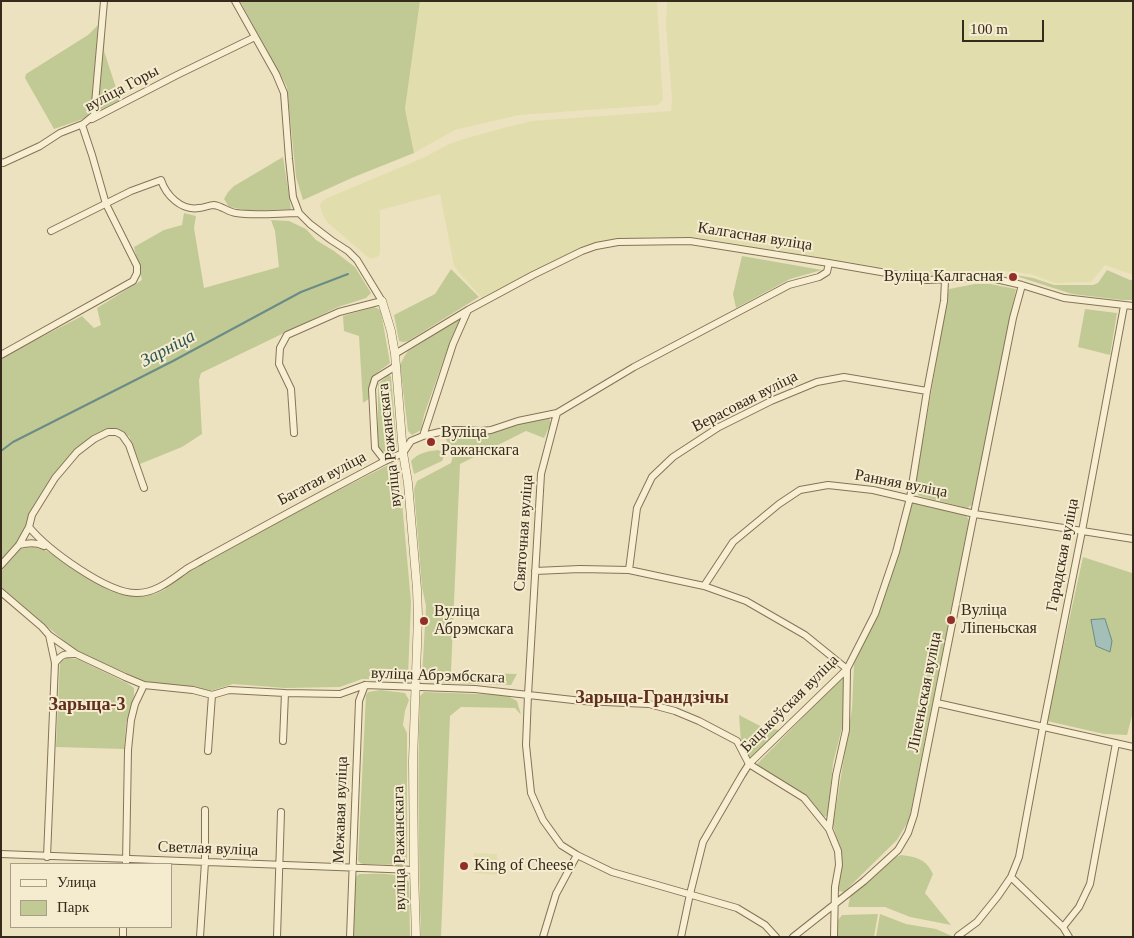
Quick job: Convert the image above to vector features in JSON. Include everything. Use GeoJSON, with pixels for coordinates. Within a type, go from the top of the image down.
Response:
{"type":"FeatureCollection","features":[{"type":"Feature","properties":{"kind":"street"},"geometry":{"type":"LineString","coordinates":[[1,355],[133,281],[137,273],[137,266],[106,204],[82,126],[94,115],[104,1]]}},
{"type":"Feature","properties":{"kind":"street"},"geometry":{"type":"LineString","coordinates":[[52,231],[132,191],[161,180],[164,190],[175,202],[188,207],[197,209],[212,205],[223,207],[234,213],[299,213],[293,197],[284,93],[276,74],[235,1]]}},
{"type":"Feature","properties":{"kind":"street","name":"вуліца Горы"},"geometry":{"type":"LineString","coordinates":[[1,162],[40,146],[60,133],[82,126],[177,75],[255,37]]}},
{"type":"Feature","properties":{"kind":"street","name":"вуліца Ражанскага"},"geometry":{"type":"LineString","coordinates":[[299,213],[331,240],[348,250],[357,260],[382,301],[391,331],[395,354],[403,453],[408,483],[418,616],[413,761],[416,937]]}},
{"type":"Feature","properties":{"kind":"street","name":"Калгасная вуліца"},"geometry":{"type":"LineString","coordinates":[[395,354],[468,310],[533,275],[582,251],[618,242],[690,241],[927,280],[987,278],[1022,285],[1064,298],[1133,306]]}},
{"type":"Feature","properties":{"kind":"street"},"geometry":{"type":"LineString","coordinates":[[557,413],[634,367],[789,285],[819,277],[826,272],[829,263]]}},
{"type":"Feature","properties":{"kind":"street","name":"Бацькоўская вуліца"},"geometry":{"type":"LineString","coordinates":[[681,937],[703,842],[742,775],[749,764],[847,669],[875,614],[896,552],[910,498],[944,301],[945,280]]}},
{"type":"Feature","properties":{"kind":"street","name":"Ліпеньская вуліца"},"geometry":{"type":"LineString","coordinates":[[793,937],[864,881],[898,850],[908,833],[914,815],[1013,318],[1022,285]]}},
{"type":"Feature","properties":{"kind":"street"},"geometry":{"type":"LineString","coordinates":[[294,433],[291,389],[279,364],[280,348],[287,335],[339,312],[382,301]]}},
{"type":"Feature","properties":{"kind":"street","name":"Гарадская вуліца"},"geometry":{"type":"LineString","coordinates":[[959,936],[977,922],[1011,877],[1019,857],[1124,306]]}},
{"type":"Feature","properties":{"kind":"street"},"geometry":{"type":"LineString","coordinates":[[423,436],[453,344],[468,310]]}},
{"type":"Feature","properties":{"kind":"street"},"geometry":{"type":"LineString","coordinates":[[385,461],[375,448],[372,389],[375,379],[396,366]]}},
{"type":"Feature","properties":{"kind":"street","name":"Верасовая вуліца"},"geometry":{"type":"LineString","coordinates":[[629,570],[637,508],[652,477],[673,456],[719,428],[771,401],[817,382],[844,377],[927,391]]}},
{"type":"Feature","properties":{"kind":"street","name":"Багатая вуліца"},"geometry":{"type":"LineString","coordinates":[[49,548],[97,580],[121,591],[137,593],[154,590],[189,567],[403,453],[412,441],[423,436],[448,430],[491,430],[518,421],[557,413]]}},
{"type":"Feature","properties":{"kind":"street","name":"Святочная вуліца"},"geometry":{"type":"LineString","coordinates":[[557,413],[542,474],[535,571],[526,745],[531,793],[543,820],[561,844],[577,855],[612,872],[737,908],[765,925],[776,937]]}},
{"type":"Feature","properties":{"kind":"street"},"geometry":{"type":"LineString","coordinates":[[1,565],[19,545],[29,527],[32,515],[55,478],[77,452],[94,439],[108,432],[116,432],[122,435],[129,445],[144,488]]}},
{"type":"Feature","properties":{"kind":"street","name":"Ранняя вуліца"},"geometry":{"type":"LineString","coordinates":[[704,586],[732,542],[779,504],[800,490],[828,485],[873,490],[975,514],[1133,538]]}},
{"type":"Feature","properties":{"kind":"street"},"geometry":{"type":"LineString","coordinates":[[29,527],[49,548]]}},
{"type":"Feature","properties":{"kind":"street"},"geometry":{"type":"LineString","coordinates":[[19,545],[30,542],[39,543],[49,548]]}},
{"type":"Feature","properties":{"kind":"street"},"geometry":{"type":"LineString","coordinates":[[535,571],[580,569],[629,570],[704,586],[746,600],[805,635],[847,669],[846,730],[836,775],[829,829]]}},
{"type":"Feature","properties":{"kind":"street","name":"вуліца Абрэмбскага"},"geometry":{"type":"LineString","coordinates":[[1,592],[49,635],[76,654],[144,684],[193,690],[212,695],[229,690],[340,694],[365,685],[475,688],[582,701],[649,704],[675,711],[699,721],[737,741],[749,764]]}},
{"type":"Feature","properties":{"kind":"street"},"geometry":{"type":"LineString","coordinates":[[47,857],[55,663],[49,635]]}},
{"type":"Feature","properties":{"kind":"street"},"geometry":{"type":"LineString","coordinates":[[55,663],[60,656],[76,654]]}},
{"type":"Feature","properties":{"kind":"street"},"geometry":{"type":"LineString","coordinates":[[126,862],[128,750],[131,720],[135,704],[144,684]]}},
{"type":"Feature","properties":{"kind":"street","name":"Межавая вуліца"},"geometry":{"type":"LineString","coordinates":[[350,937],[358,700],[365,685]]}},
{"type":"Feature","properties":{"kind":"street"},"geometry":{"type":"LineString","coordinates":[[283,741],[285,693]]}},
{"type":"Feature","properties":{"kind":"street"},"geometry":{"type":"LineString","coordinates":[[208,751],[212,695]]}},
{"type":"Feature","properties":{"kind":"street"},"geometry":{"type":"LineString","coordinates":[[937,703],[1133,746]]}},
{"type":"Feature","properties":{"kind":"street"},"geometry":{"type":"LineString","coordinates":[[1063,927],[1079,907],[1090,884],[1116,743]]}},
{"type":"Feature","properties":{"kind":"street"},"geometry":{"type":"LineString","coordinates":[[749,764],[804,798],[829,829],[838,851],[834,937]]}},
{"type":"Feature","properties":{"kind":"street"},"geometry":{"type":"LineString","coordinates":[[200,937],[206,810]]}},
{"type":"Feature","properties":{"kind":"street"},"geometry":{"type":"LineString","coordinates":[[277,937],[281,812]]}},
{"type":"Feature","properties":{"kind":"street","name":"Светлая вуліца"},"geometry":{"type":"LineString","coordinates":[[1,854],[126,862],[205,862],[414,870]]}},
{"type":"Feature","properties":{"kind":"street"},"geometry":{"type":"LineString","coordinates":[[543,937],[556,894],[577,855]]}},
{"type":"Feature","properties":{"kind":"street"},"geometry":{"type":"LineString","coordinates":[[1011,877],[1063,927],[1069,937]]}},
{"type":"Feature","properties":{"kind":"shaded area"},"geometry":{"type":"Polygon","coordinates":[[[420,1],[657,1],[663,100],[658,105],[519,115],[455,130],[414,153],[405,109],[420,1]]]}},
{"type":"Feature","properties":{"kind":"shaded area"},"geometry":{"type":"Polygon","coordinates":[[[667,1],[1133,1],[1133,275],[1105,265],[1091,282],[1055,283],[1031,274],[992,270],[936,276],[694,237],[655,237],[614,240],[584,246],[482,298],[454,266],[440,194],[380,210],[380,251],[379,256],[371,259],[327,222],[320,206],[321,202],[327,198],[425,157],[449,144],[467,138],[532,121],[671,111],[672,98],[666,27],[667,1]]]}},
{"type":"Feature","properties":{"kind":"shaded area"},"geometry":{"type":"Polygon","coordinates":[[[474,853],[497,854],[497,875],[473,873],[474,853]]]}},
{"type":"Feature","properties":{"kind":"green space"},"geometry":{"type":"Polygon","coordinates":[[[240,1],[420,1],[405,109],[414,153],[303,200],[296,177],[287,87],[240,1]]]}},
{"type":"Feature","properties":{"kind":"green space"},"geometry":{"type":"Polygon","coordinates":[[[98,25],[89,117],[54,129],[25,78],[26,74],[88,35],[98,25]]]}},
{"type":"Feature","properties":{"kind":"green space"},"geometry":{"type":"Polygon","coordinates":[[[105,29],[104,51],[120,100],[99,111],[97,109],[103,30],[105,29]]]}},
{"type":"Feature","properties":{"kind":"green space"},"geometry":{"type":"Polygon","coordinates":[[[283,157],[291,209],[251,211],[229,207],[224,199],[234,186],[283,157]]]}},
{"type":"Feature","properties":{"kind":"green space"},"geometry":{"type":"Polygon","coordinates":[[[184,213],[196,216],[194,228],[204,288],[279,267],[275,231],[271,220],[289,221],[306,229],[316,240],[355,267],[371,293],[366,298],[338,307],[201,373],[199,380],[202,434],[182,447],[140,464],[129,436],[111,428],[95,434],[78,447],[51,477],[30,511],[26,525],[15,545],[1,560],[1,358],[82,316],[94,328],[101,325],[97,308],[142,280],[134,247],[164,230],[182,225],[184,213]]]}},
{"type":"Feature","properties":{"kind":"green space"},"geometry":{"type":"Polygon","coordinates":[[[742,256],[822,270],[790,279],[736,308],[733,294],[742,256]]]}},
{"type":"Feature","properties":{"kind":"green space"},"geometry":{"type":"Polygon","coordinates":[[[451,269],[479,297],[408,341],[399,341],[394,315],[435,294],[451,269]]]}},
{"type":"Feature","properties":{"kind":"green space"},"geometry":{"type":"Polygon","coordinates":[[[1107,270],[1133,280],[1133,300],[1072,294],[1010,274],[1033,278],[1054,285],[1093,285],[1098,283],[1107,270]]]}},
{"type":"Feature","properties":{"kind":"green space"},"geometry":{"type":"Polygon","coordinates":[[[975,284],[990,284],[1016,289],[972,505],[967,508],[919,496],[915,486],[949,289],[975,284]]]}},
{"type":"Feature","properties":{"kind":"green space"},"geometry":{"type":"Polygon","coordinates":[[[374,307],[381,312],[390,363],[373,377],[370,398],[363,403],[359,336],[344,331],[343,316],[374,307]]]}},
{"type":"Feature","properties":{"kind":"green space"},"geometry":{"type":"Polygon","coordinates":[[[1085,309],[1117,313],[1110,355],[1078,347],[1085,309]]]}},
{"type":"Feature","properties":{"kind":"green space"},"geometry":{"type":"Polygon","coordinates":[[[461,318],[451,339],[424,415],[421,430],[412,435],[408,431],[400,365],[408,351],[461,318]]]}},
{"type":"Feature","properties":{"kind":"green space"},"geometry":{"type":"Polygon","coordinates":[[[389,374],[391,377],[397,447],[388,455],[378,449],[378,384],[389,374]]]}},
{"type":"Feature","properties":{"kind":"green space"},"geometry":{"type":"Polygon","coordinates":[[[549,418],[551,423],[544,438],[526,431],[460,464],[451,672],[517,674],[511,685],[428,682],[422,677],[426,606],[422,587],[414,489],[417,481],[451,463],[453,455],[444,435],[484,434],[522,422],[549,418]]]}},
{"type":"Feature","properties":{"kind":"green space"},"geometry":{"type":"Polygon","coordinates":[[[438,450],[444,456],[442,461],[414,474],[411,461],[423,453],[438,450]]]}},
{"type":"Feature","properties":{"kind":"green space"},"geometry":{"type":"Polygon","coordinates":[[[392,463],[399,469],[411,602],[408,676],[404,679],[362,679],[340,687],[285,688],[233,684],[210,691],[144,681],[76,651],[1,587],[1,571],[21,549],[33,547],[47,551],[110,591],[128,596],[155,594],[164,590],[187,573],[300,510],[392,463]]]}},
{"type":"Feature","properties":{"kind":"green space"},"geometry":{"type":"Polygon","coordinates":[[[914,502],[965,514],[969,520],[909,820],[897,840],[844,892],[838,891],[840,850],[833,825],[852,709],[854,664],[879,611],[890,581],[911,504],[914,502]]]}},
{"type":"Feature","properties":{"kind":"green space"},"geometry":{"type":"Polygon","coordinates":[[[1083,557],[1132,573],[1133,712],[1127,735],[1104,734],[1047,721],[1083,557]]]}},
{"type":"Feature","properties":{"kind":"green space"},"geometry":{"type":"Polygon","coordinates":[[[67,658],[77,659],[134,688],[134,696],[126,724],[124,749],[56,747],[60,662],[67,658]]]}},
{"type":"Feature","properties":{"kind":"green space"},"geometry":{"type":"Polygon","coordinates":[[[843,677],[845,683],[843,724],[833,763],[828,815],[825,817],[803,793],[755,766],[843,677]]]}},
{"type":"Feature","properties":{"kind":"green space"},"geometry":{"type":"Polygon","coordinates":[[[381,690],[405,693],[409,700],[403,725],[407,733],[407,860],[402,865],[363,864],[358,860],[366,695],[368,692],[381,690]]]}},
{"type":"Feature","properties":{"kind":"green space"},"geometry":{"type":"Polygon","coordinates":[[[424,692],[506,695],[517,701],[521,715],[515,708],[461,707],[450,716],[441,937],[421,937],[419,756],[420,696],[424,692]]]}},
{"type":"Feature","properties":{"kind":"green space"},"geometry":{"type":"Polygon","coordinates":[[[739,715],[764,728],[780,730],[749,759],[741,742],[739,715]]]}},
{"type":"Feature","properties":{"kind":"green space"},"geometry":{"type":"Polygon","coordinates":[[[901,855],[920,860],[930,869],[933,874],[925,893],[951,925],[910,917],[885,907],[848,907],[850,897],[893,858],[901,855]]]}},
{"type":"Feature","properties":{"kind":"green space"},"geometry":{"type":"Polygon","coordinates":[[[359,874],[399,876],[409,882],[410,937],[354,937],[355,878],[359,874]]]}},
{"type":"Feature","properties":{"kind":"green space"},"geometry":{"type":"Polygon","coordinates":[[[878,914],[874,937],[837,937],[836,923],[842,915],[878,914]]]}},
{"type":"Feature","properties":{"kind":"green space"},"geometry":{"type":"Polygon","coordinates":[[[880,914],[906,924],[936,929],[954,937],[876,937],[880,914]]]}},
{"type":"Feature","properties":{"kind":"water"},"geometry":{"type":"Polygon","coordinates":[[[1105,619],[1112,641],[1110,652],[1096,646],[1091,620],[1105,619]]]}},
{"type":"Feature","properties":{"kind":"waterway","name":"Зарніца"},"geometry":{"type":"LineString","coordinates":[[1,451],[13,442],[173,361],[301,292],[348,274]]}},
{"type":"Feature","properties":{"kind":"place","name":"Вуліца Калгасная"},"geometry":{"type":"Point","coordinates":[1013,277]}},
{"type":"Feature","properties":{"kind":"place","name":"Вуліца Ражанскага"},"geometry":{"type":"Point","coordinates":[431,442]}},
{"type":"Feature","properties":{"kind":"place","name":"Вуліца Ліпеньская"},"geometry":{"type":"Point","coordinates":[951,620]}},
{"type":"Feature","properties":{"kind":"place","name":"Вуліца Абрэмскага"},"geometry":{"type":"Point","coordinates":[424,621]}},
{"type":"Feature","properties":{"kind":"place","name":"King of Cheese"},"geometry":{"type":"Point","coordinates":[464,866]}},
{"type":"Feature","properties":{"kind":"district","name":"Зарыца-Грандзічы"},"geometry":{"type":"Point","coordinates":[652,698]}},
{"type":"Feature","properties":{"kind":"district","name":"Зарыца-3"},"geometry":{"type":"Point","coordinates":[87,705]}}]}
